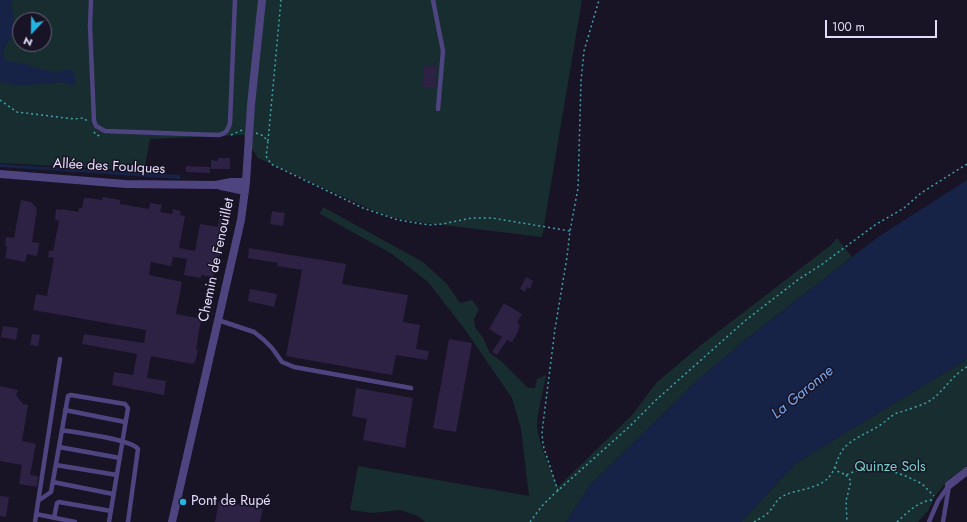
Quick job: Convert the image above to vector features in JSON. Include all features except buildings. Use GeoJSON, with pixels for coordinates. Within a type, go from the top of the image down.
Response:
{"type":"FeatureCollection","features":[{"type":"Feature","properties":{"kind":"street","name":"Chemin de Fenouillet"},"geometry":{"type":"LineString","coordinates":[[172,522],[241,220],[246,182],[251,105],[262,0]]}},
{"type":"Feature","properties":{"kind":"street","name":"Allée des Foulques"},"geometry":{"type":"LineString","coordinates":[[0,174],[126,184],[216,184],[246,182]]}},
{"type":"Feature","properties":{"kind":"street","name":"Allée des Foulques"},"geometry":{"type":"LineString","coordinates":[[216,184],[245,191]]}},
{"type":"Feature","properties":{"kind":"street"},"geometry":{"type":"LineString","coordinates":[[949,485],[967,471]]}},
{"type":"Feature","properties":{"kind":"lane"},"geometry":{"type":"LineString","coordinates":[[91,0],[90,26],[94,121],[96,126],[104,131],[218,135],[224,134],[228,130],[230,123],[235,0]]}},
{"type":"Feature","properties":{"kind":"lane"},"geometry":{"type":"LineString","coordinates":[[433,0],[443,51],[438,109]]}},
{"type":"Feature","properties":{"kind":"lane"},"geometry":{"type":"LineString","coordinates":[[218,320],[254,332],[272,348],[282,362],[294,367],[411,388]]}},
{"type":"Feature","properties":{"kind":"lane"},"geometry":{"type":"LineString","coordinates":[[35,522],[60,360]]}},
{"type":"Feature","properties":{"kind":"lane"},"geometry":{"type":"LineString","coordinates":[[38,501],[51,492],[68,396],[71,395],[125,404],[128,408],[109,522]]}},
{"type":"Feature","properties":{"kind":"lane"},"geometry":{"type":"LineString","coordinates":[[65,410],[125,422]]}},
{"type":"Feature","properties":{"kind":"lane"},"geometry":{"type":"LineString","coordinates":[[62,430],[122,441],[133,444],[138,449],[128,522]]}},
{"type":"Feature","properties":{"kind":"lane"},"geometry":{"type":"LineString","coordinates":[[59,447],[120,458]]}},
{"type":"Feature","properties":{"kind":"lane"},"geometry":{"type":"LineString","coordinates":[[56,465],[116,475]]}},
{"type":"Feature","properties":{"kind":"lane"},"geometry":{"type":"LineString","coordinates":[[53,482],[114,494]]}},
{"type":"Feature","properties":{"kind":"lane"},"geometry":{"type":"LineString","coordinates":[[930,522],[938,501],[949,485]]}},
{"type":"Feature","properties":{"kind":"lane"},"geometry":{"type":"LineString","coordinates":[[943,522],[949,485]]}},
{"type":"Feature","properties":{"kind":"lane"},"geometry":{"type":"LineString","coordinates":[[52,519],[57,503],[59,502],[111,511]]}},
{"type":"Feature","properties":{"kind":"lane"},"geometry":{"type":"LineString","coordinates":[[36,514],[52,519],[75,522]]}},
{"type":"Feature","properties":{"kind":"path"},"geometry":{"type":"LineString","coordinates":[[281,0],[266,156],[271,164],[363,208],[398,220],[429,225],[472,218],[492,218],[570,231]]}},
{"type":"Feature","properties":{"kind":"path"},"geometry":{"type":"LineString","coordinates":[[558,491],[543,444],[542,432],[555,329],[578,188],[584,51],[599,0]]}},
{"type":"Feature","properties":{"kind":"path"},"geometry":{"type":"LineString","coordinates":[[253,131],[264,136],[268,142]]}},
{"type":"Feature","properties":{"kind":"path"},"geometry":{"type":"LineString","coordinates":[[530,522],[542,506],[554,494],[746,320],[799,279],[876,225],[904,208],[921,193],[967,164]]}},
{"type":"Feature","properties":{"kind":"path"},"geometry":{"type":"LineString","coordinates":[[754,522],[769,512],[777,501],[783,496],[804,490],[825,481],[835,467],[839,455],[846,446],[896,414],[930,401],[945,388],[958,372],[967,367]]}},
{"type":"Feature","properties":{"kind":"path"},"geometry":{"type":"LineString","coordinates":[[835,467],[837,471],[846,475],[851,481],[846,501],[847,522]]}},
{"type":"Feature","properties":{"kind":"path"},"geometry":{"type":"LineString","coordinates":[[846,475],[870,468],[902,474],[925,486],[938,501]]}},
{"type":"Feature","properties":{"kind":"path"},"geometry":{"type":"LineString","coordinates":[[898,522],[916,506],[923,502],[934,500],[938,501]]}},
{"type":"Feature","properties":{"kind":"green space"},"geometry":{"type":"Polygon","coordinates":[[[0,0],[582,0],[542,237],[410,221],[391,217],[372,210],[258,158],[243,135],[150,139],[144,171],[0,163],[0,0]]]}},
{"type":"Feature","properties":{"kind":"green space"},"geometry":{"type":"Polygon","coordinates":[[[323,207],[423,262],[447,284],[460,303],[472,300],[479,309],[474,319],[475,327],[483,338],[490,353],[501,361],[528,388],[535,388],[537,379],[546,375],[537,425],[542,448],[558,487],[633,414],[656,383],[701,345],[831,245],[837,238],[852,257],[749,337],[698,380],[590,485],[566,522],[425,522],[418,516],[400,510],[373,513],[350,510],[358,466],[529,496],[521,429],[512,398],[466,331],[428,282],[392,254],[320,214],[323,207]]]}},
{"type":"Feature","properties":{"kind":"green space","name":"Quinze Sols"},"geometry":{"type":"Polygon","coordinates":[[[967,359],[967,466],[950,478],[935,496],[928,511],[918,522],[741,522],[796,463],[967,359]]]}},
{"type":"Feature","properties":{"kind":"water"},"geometry":{"type":"Polygon","coordinates":[[[0,0],[11,0],[13,12],[12,34],[11,40],[4,49],[6,61],[22,63],[41,69],[58,72],[67,69],[73,70],[76,83],[72,86],[63,82],[20,86],[0,82],[0,0]]]}},
{"type":"Feature","properties":{"kind":"water"},"geometry":{"type":"Polygon","coordinates":[[[0,164],[181,175],[180,179],[0,167],[0,164]]]}},
{"type":"Feature","properties":{"kind":"water","name":"La Garonne"},"geometry":{"type":"Polygon","coordinates":[[[967,180],[967,359],[796,463],[741,522],[566,522],[590,485],[698,380],[749,337],[878,237],[967,180]]]}},
{"type":"Feature","properties":{"kind":"place","name":"Pont de Rupé"},"geometry":{"type":"Point","coordinates":[183,502]}}]}
